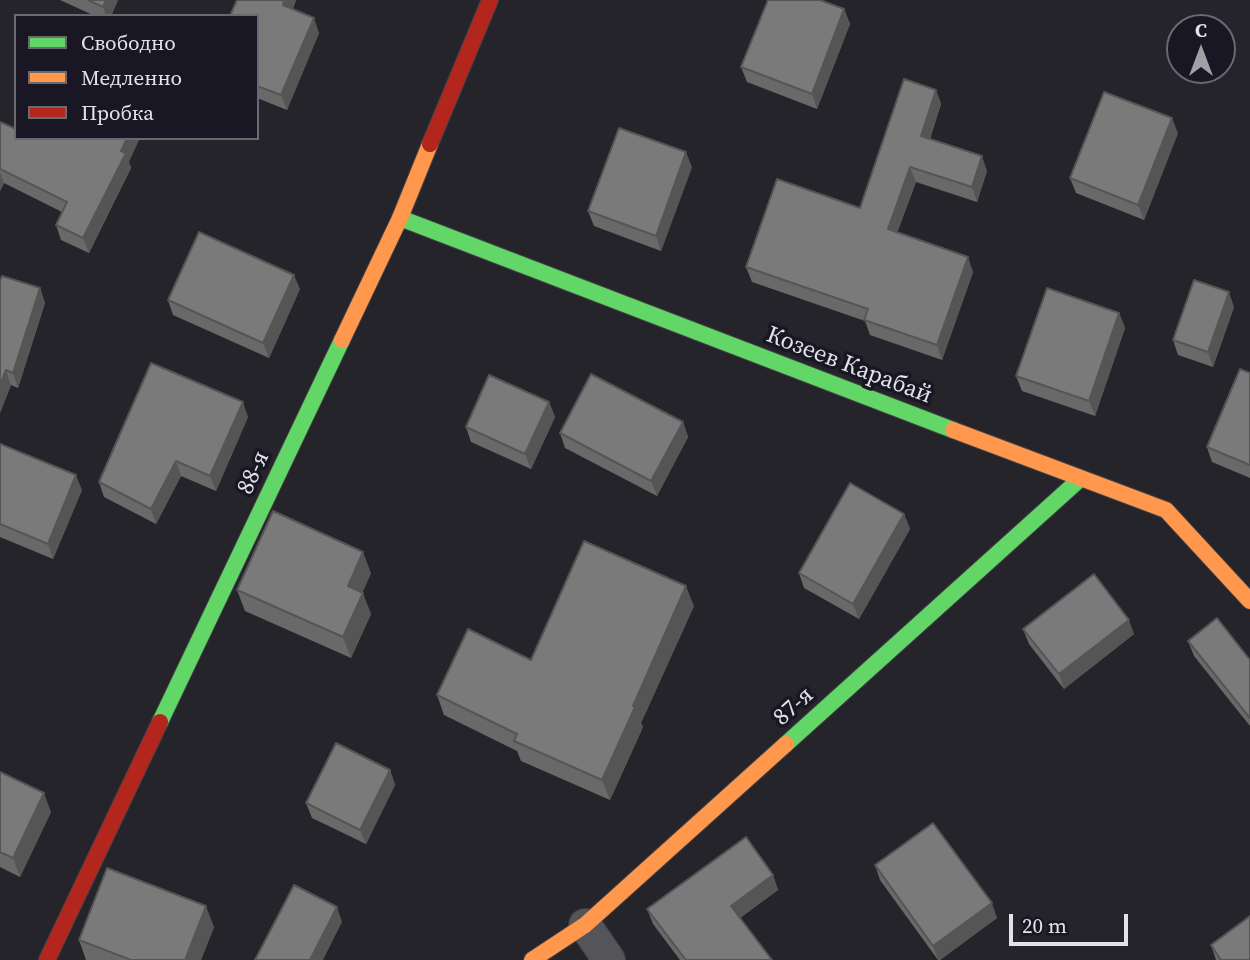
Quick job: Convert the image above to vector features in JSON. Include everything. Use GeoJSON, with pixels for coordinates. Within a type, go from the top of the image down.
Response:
{"type":"FeatureCollection","features":[{"type":"Feature","properties":{"kind":"street","name":"88-я"},"geometry":{"type":"LineString","coordinates":[[47,960],[400,218],[490,0]]}},
{"type":"Feature","properties":{"kind":"street","name":"Козеев Карабай"},"geometry":{"type":"LineString","coordinates":[[400,218],[1166,510],[1250,601]]}},
{"type":"Feature","properties":{"kind":"street","name":"87-я"},"geometry":{"type":"LineString","coordinates":[[532,960],[585,925],[1080,479]]}},
{"type":"Feature","properties":{"kind":"street"},"geometry":{"type":"LineString","coordinates":[[585,925],[610,960]]}},
{"type":"Feature","properties":{"kind":"building"},"geometry":{"type":"Polygon","coordinates":[[[88,0],[106,0],[103,7],[88,0]]]}},
{"type":"Feature","properties":{"kind":"building"},"geometry":{"type":"Polygon","coordinates":[[[237,0],[284,0],[283,5],[314,18],[281,95],[259,87],[259,14],[231,14],[237,0]]]}},
{"type":"Feature","properties":{"kind":"building"},"geometry":{"type":"Polygon","coordinates":[[[768,0],[820,0],[844,9],[812,94],[741,67],[768,0]]]}},
{"type":"Feature","properties":{"kind":"building"},"geometry":{"type":"Polygon","coordinates":[[[904,79],[936,90],[921,136],[982,156],[972,187],[910,167],[888,229],[968,257],[937,345],[864,320],[868,309],[746,267],[777,179],[860,208],[904,79]]]}},
{"type":"Feature","properties":{"kind":"building"},"geometry":{"type":"Polygon","coordinates":[[[1104,92],[1172,118],[1138,205],[1070,178],[1104,92]]]}},
{"type":"Feature","properties":{"kind":"building"},"geometry":{"type":"Polygon","coordinates":[[[0,122],[14,128],[14,140],[126,140],[121,151],[126,153],[83,238],[56,225],[67,202],[0,169],[0,122]]]}},
{"type":"Feature","properties":{"kind":"building"},"geometry":{"type":"Polygon","coordinates":[[[619,128],[686,152],[656,236],[588,211],[619,128]]]}},
{"type":"Feature","properties":{"kind":"building"},"geometry":{"type":"Polygon","coordinates":[[[199,232],[294,275],[263,343],[168,300],[199,232]]]}},
{"type":"Feature","properties":{"kind":"building"},"geometry":{"type":"Polygon","coordinates":[[[2,276],[40,288],[13,373],[6,370],[0,385],[0,281],[2,276]]]}},
{"type":"Feature","properties":{"kind":"building"},"geometry":{"type":"Polygon","coordinates":[[[1194,280],[1229,292],[1208,352],[1173,340],[1194,280]]]}},
{"type":"Feature","properties":{"kind":"building"},"geometry":{"type":"Polygon","coordinates":[[[1047,288],[1119,313],[1089,401],[1016,376],[1047,288]]]}},
{"type":"Feature","properties":{"kind":"building"},"geometry":{"type":"Polygon","coordinates":[[[151,363],[243,402],[210,476],[176,461],[151,509],[99,482],[151,363]]]}},
{"type":"Feature","properties":{"kind":"building"},"geometry":{"type":"Polygon","coordinates":[[[1240,369],[1250,373],[1250,465],[1207,447],[1240,369]]]}},
{"type":"Feature","properties":{"kind":"building"},"geometry":{"type":"Polygon","coordinates":[[[591,374],[683,422],[651,481],[560,433],[591,374]]]}},
{"type":"Feature","properties":{"kind":"building"},"geometry":{"type":"Polygon","coordinates":[[[489,375],[549,402],[525,454],[466,427],[489,375]]]}},
{"type":"Feature","properties":{"kind":"building"},"geometry":{"type":"Polygon","coordinates":[[[0,444],[76,475],[48,544],[0,524],[0,444]]]}},
{"type":"Feature","properties":{"kind":"building"},"geometry":{"type":"Polygon","coordinates":[[[850,483],[904,514],[853,604],[799,573],[850,483]]]}},
{"type":"Feature","properties":{"kind":"building"},"geometry":{"type":"Polygon","coordinates":[[[273,511],[363,552],[348,586],[363,593],[343,637],[237,590],[273,511]]]}},
{"type":"Feature","properties":{"kind":"building"},"geometry":{"type":"Polygon","coordinates":[[[584,541],[686,586],[602,780],[514,741],[517,734],[437,695],[468,629],[531,660],[584,541]]]}},
{"type":"Feature","properties":{"kind":"building"},"geometry":{"type":"Polygon","coordinates":[[[1094,574],[1129,620],[1059,674],[1023,629],[1094,574]]]}},
{"type":"Feature","properties":{"kind":"building"},"geometry":{"type":"Polygon","coordinates":[[[1217,618],[1250,660],[1250,718],[1188,641],[1217,618]]]}},
{"type":"Feature","properties":{"kind":"building"},"geometry":{"type":"Polygon","coordinates":[[[336,743],[390,770],[360,830],[306,803],[336,743]]]}},
{"type":"Feature","properties":{"kind":"building"},"geometry":{"type":"Polygon","coordinates":[[[0,772],[44,793],[13,858],[0,852],[0,772]]]}},
{"type":"Feature","properties":{"kind":"building"},"geometry":{"type":"Polygon","coordinates":[[[933,823],[992,903],[933,946],[875,865],[933,823]]]}},
{"type":"Feature","properties":{"kind":"building"},"geometry":{"type":"Polygon","coordinates":[[[746,837],[773,875],[731,906],[772,960],[686,960],[647,909],[746,837]]]}},
{"type":"Feature","properties":{"kind":"building"},"geometry":{"type":"Polygon","coordinates":[[[107,868],[206,906],[185,960],[131,960],[79,940],[107,868]]]}},
{"type":"Feature","properties":{"kind":"building"},"geometry":{"type":"Polygon","coordinates":[[[294,885],[337,907],[310,960],[255,960],[294,885]]]}},
{"type":"Feature","properties":{"kind":"building"},"geometry":{"type":"Polygon","coordinates":[[[1250,916],[1250,960],[1221,960],[1211,945],[1250,916]]]}},
{"type":"Feature","properties":{"kind":"traffic: fast"},"geometry":{"type":"LineString","coordinates":[[400,218],[953,430]]}},
{"type":"Feature","properties":{"kind":"traffic: fast"},"geometry":{"type":"LineString","coordinates":[[160,722],[342,340]]}},
{"type":"Feature","properties":{"kind":"traffic: fast"},"geometry":{"type":"LineString","coordinates":[[786,744],[1080,479]]}},
{"type":"Feature","properties":{"kind":"traffic: slow"},"geometry":{"type":"LineString","coordinates":[[342,340],[400,218],[430,144]]}},
{"type":"Feature","properties":{"kind":"traffic: slow"},"geometry":{"type":"LineString","coordinates":[[953,430],[1166,510],[1250,601]]}},
{"type":"Feature","properties":{"kind":"traffic: slow"},"geometry":{"type":"LineString","coordinates":[[532,960],[585,925],[786,744]]}},
{"type":"Feature","properties":{"kind":"traffic: jam"},"geometry":{"type":"LineString","coordinates":[[430,144],[490,0]]}},
{"type":"Feature","properties":{"kind":"traffic: jam"},"geometry":{"type":"LineString","coordinates":[[47,960],[160,722]]}}]}
